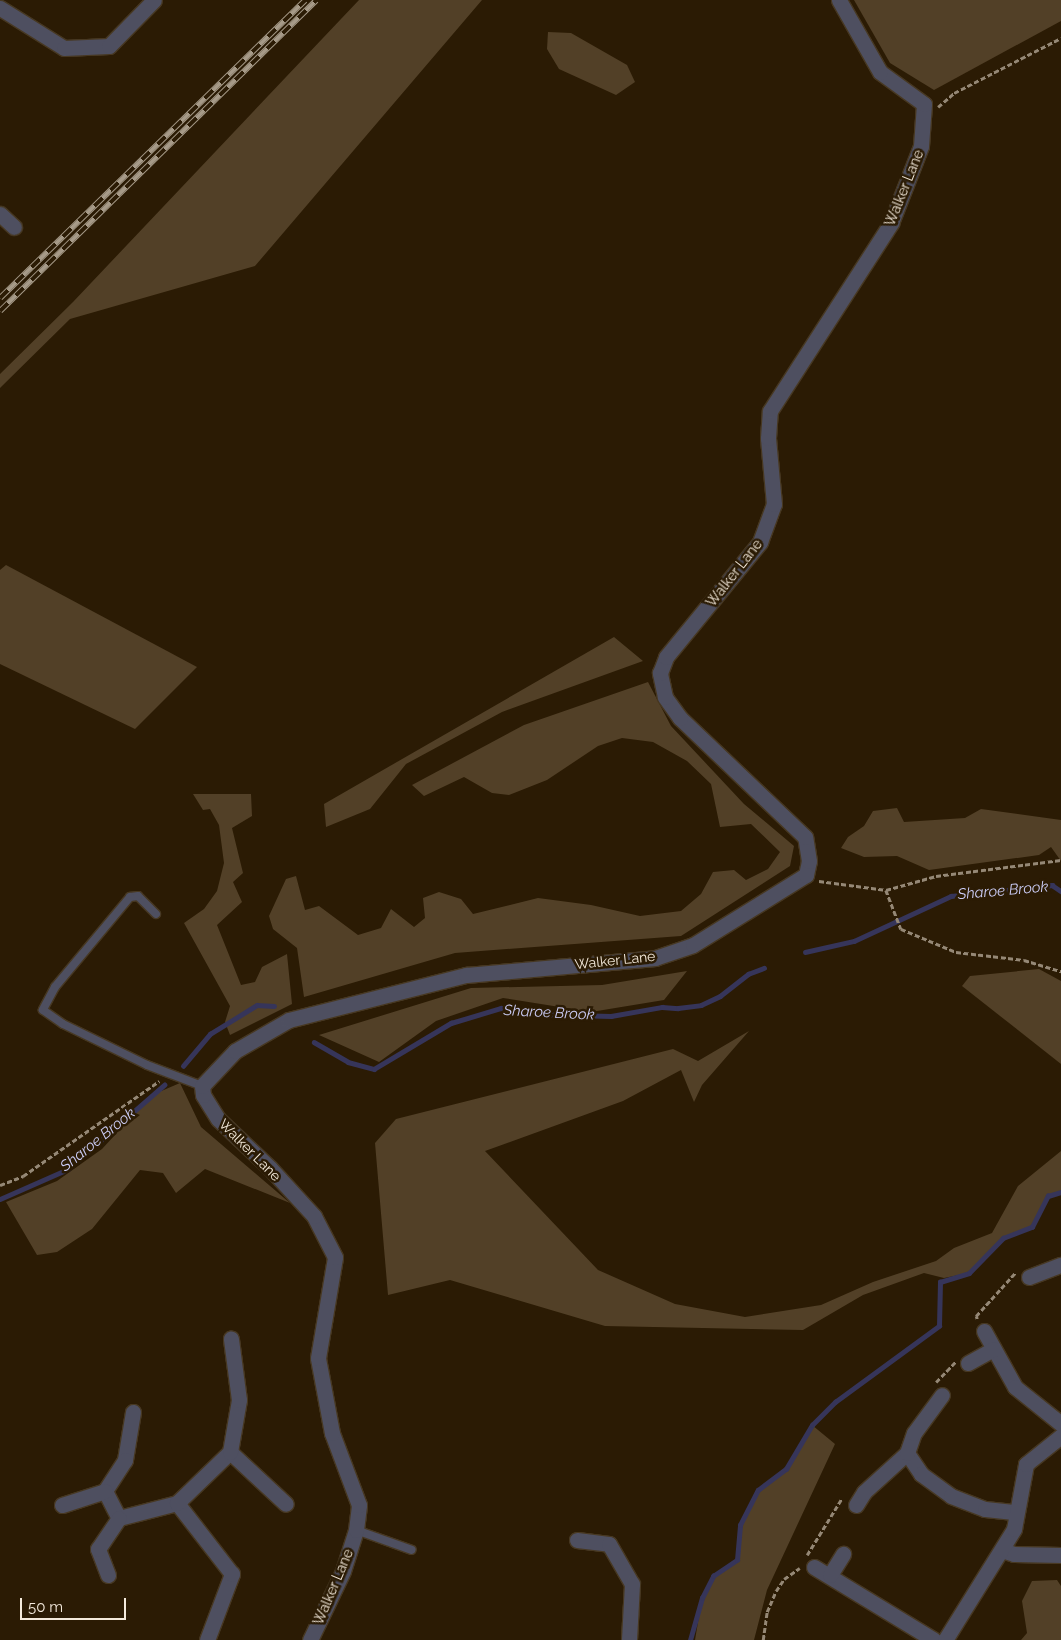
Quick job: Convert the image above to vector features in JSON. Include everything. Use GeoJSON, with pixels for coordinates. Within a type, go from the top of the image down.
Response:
{"type":"FeatureCollection","features":[{"type":"Feature","properties":{"kind":"street"},"geometry":{"type":"LineString","coordinates":[[0,8],[64,48],[109,46],[154,0]]}},
{"type":"Feature","properties":{"kind":"street","name":"Walker Lane"},"geometry":{"type":"LineString","coordinates":[[310,1640],[342,1571],[356,1530],[359,1505],[332,1433],[318,1358],[335,1257],[314,1216],[270,1168],[218,1119],[203,1095],[202,1086],[235,1051],[289,1020],[466,974],[655,958],[693,945],[806,875],[810,860],[805,837],[680,718],[665,697],[660,673],[666,657],[760,542],[774,504],[768,438],[770,410],[891,223],[922,146],[924,104],[880,72],[839,0]]}},
{"type":"Feature","properties":{"kind":"street"},"geometry":{"type":"LineString","coordinates":[[0,214],[14,227]]}},
{"type":"Feature","properties":{"kind":"street"},"geometry":{"type":"LineString","coordinates":[[1026,1273],[1061,1265]]}},
{"type":"Feature","properties":{"kind":"street"},"geometry":{"type":"LineString","coordinates":[[981,1327],[1015,1387],[1061,1424]]}},
{"type":"Feature","properties":{"kind":"street"},"geometry":{"type":"LineString","coordinates":[[108,1575],[98,1549],[118,1518],[177,1503],[230,1452],[239,1400],[231,1339]]}},
{"type":"Feature","properties":{"kind":"street"},"geometry":{"type":"LineString","coordinates":[[968,1363],[993,1349]]}},
{"type":"Feature","properties":{"kind":"street"},"geometry":{"type":"LineString","coordinates":[[856,1505],[864,1492],[907,1453],[914,1433],[942,1395]]}},
{"type":"Feature","properties":{"kind":"street"},"geometry":{"type":"LineString","coordinates":[[62,1505],[105,1491],[125,1460],[133,1412]]}},
{"type":"Feature","properties":{"kind":"street"},"geometry":{"type":"LineString","coordinates":[[945,1640],[1014,1529],[1026,1464],[1061,1436]]}},
{"type":"Feature","properties":{"kind":"street"},"geometry":{"type":"LineString","coordinates":[[230,1452],[286,1504]]}},
{"type":"Feature","properties":{"kind":"street"},"geometry":{"type":"LineString","coordinates":[[907,1453],[921,1474],[951,1496],[984,1509],[1016,1512]]}},
{"type":"Feature","properties":{"kind":"street"},"geometry":{"type":"LineString","coordinates":[[105,1491],[118,1518]]}},
{"type":"Feature","properties":{"kind":"street"},"geometry":{"type":"LineString","coordinates":[[177,1503],[232,1574],[207,1640]]}},
{"type":"Feature","properties":{"kind":"street"},"geometry":{"type":"LineString","coordinates":[[577,1540],[609,1544],[632,1584],[629,1640]]}},
{"type":"Feature","properties":{"kind":"street"},"geometry":{"type":"LineString","coordinates":[[1002,1550],[1014,1554],[1061,1555]]}},
{"type":"Feature","properties":{"kind":"street"},"geometry":{"type":"LineString","coordinates":[[830,1575],[842,1554]]}},
{"type":"Feature","properties":{"kind":"street"},"geometry":{"type":"LineString","coordinates":[[814,1567],[934,1640]]}},
{"type":"Feature","properties":{"kind":"lane"},"geometry":{"type":"LineString","coordinates":[[156,914],[138,896],[130,897],[55,987],[44,1010],[50,1016],[93,1039],[202,1086]]}},
{"type":"Feature","properties":{"kind":"lane"},"geometry":{"type":"LineString","coordinates":[[356,1530],[412,1550]]}},
{"type":"Feature","properties":{"kind":"path"},"geometry":{"type":"LineString","coordinates":[[923,121],[954,94],[1061,38]]}},
{"type":"Feature","properties":{"kind":"path"},"geometry":{"type":"LineString","coordinates":[[806,875],[819,881],[886,890],[936,876],[1061,860]]}},
{"type":"Feature","properties":{"kind":"path"},"geometry":{"type":"LineString","coordinates":[[886,890],[901,929],[956,952],[1024,960],[1061,971]]}},
{"type":"Feature","properties":{"kind":"path"},"geometry":{"type":"LineString","coordinates":[[0,1185],[23,1176],[170,1073]]}},
{"type":"Feature","properties":{"kind":"path"},"geometry":{"type":"LineString","coordinates":[[981,1327],[976,1316],[986,1304],[1015,1273],[1026,1273]]}},
{"type":"Feature","properties":{"kind":"shaded area"},"geometry":{"type":"Polygon","coordinates":[[[359,0],[482,0],[255,266],[70,319],[0,388],[0,374],[73,302],[359,0]]]}},
{"type":"Feature","properties":{"kind":"shaded area"},"geometry":{"type":"Polygon","coordinates":[[[854,0],[1061,0],[1061,21],[934,90],[890,63],[854,0]]]}},
{"type":"Feature","properties":{"kind":"shaded area"},"geometry":{"type":"Polygon","coordinates":[[[548,32],[571,33],[627,65],[635,82],[616,95],[559,69],[547,49],[548,32]]]}},
{"type":"Feature","properties":{"kind":"shaded area"},"geometry":{"type":"Polygon","coordinates":[[[6,565],[197,667],[135,729],[0,664],[0,570],[6,565]]]}},
{"type":"Feature","properties":{"kind":"shaded area"},"geometry":{"type":"Polygon","coordinates":[[[614,637],[643,661],[502,712],[406,764],[370,809],[326,827],[324,804],[614,637]]]}},
{"type":"Feature","properties":{"kind":"shaded area"},"geometry":{"type":"Polygon","coordinates":[[[648,682],[671,726],[744,804],[794,846],[790,866],[681,936],[455,953],[304,997],[297,948],[273,929],[269,916],[286,879],[296,876],[305,910],[319,906],[358,935],[381,928],[391,909],[414,927],[425,918],[423,898],[439,892],[461,899],[473,914],[538,898],[591,905],[640,916],[681,911],[701,894],[713,872],[734,870],[746,880],[768,869],[780,852],[751,824],[720,827],[711,784],[687,761],[653,742],[622,738],[598,746],[547,780],[509,795],[492,793],[464,777],[424,796],[412,785],[524,725],[648,682]]]}},
{"type":"Feature","properties":{"kind":"shaded area"},"geometry":{"type":"Polygon","coordinates":[[[193,794],[251,794],[252,816],[232,828],[243,873],[233,882],[242,902],[217,925],[241,985],[255,982],[262,967],[287,954],[292,1004],[230,1035],[225,1022],[230,1006],[184,923],[204,909],[217,891],[224,863],[219,825],[210,809],[203,810],[193,794]]]}},
{"type":"Feature","properties":{"kind":"shaded area"},"geometry":{"type":"Polygon","coordinates":[[[897,808],[904,822],[965,818],[981,809],[1061,820],[1061,861],[1051,847],[1039,855],[929,870],[897,856],[864,857],[841,848],[848,837],[864,826],[873,811],[897,808]]]}},
{"type":"Feature","properties":{"kind":"shaded area"},"geometry":{"type":"Polygon","coordinates":[[[1039,969],[1061,981],[1061,1064],[962,986],[970,976],[1039,969]]]}},
{"type":"Feature","properties":{"kind":"shaded area"},"geometry":{"type":"Polygon","coordinates":[[[687,971],[664,1000],[591,1012],[503,998],[436,1021],[379,1062],[319,1035],[471,988],[602,985],[687,971]]]}},
{"type":"Feature","properties":{"kind":"shaded area"},"geometry":{"type":"Polygon","coordinates":[[[749,1031],[702,1085],[694,1102],[681,1070],[623,1101],[485,1151],[598,1270],[675,1304],[745,1317],[821,1305],[873,1282],[936,1261],[954,1248],[992,1233],[1018,1186],[1061,1151],[1061,1192],[1048,1196],[1032,1227],[1003,1238],[969,1273],[944,1278],[924,1273],[863,1295],[803,1330],[605,1326],[450,1280],[388,1295],[375,1143],[396,1119],[673,1049],[698,1061],[749,1031]]]}},
{"type":"Feature","properties":{"kind":"shaded area"},"geometry":{"type":"Polygon","coordinates":[[[180,1083],[201,1127],[290,1203],[205,1169],[176,1193],[163,1173],[140,1170],[92,1229],[57,1252],[37,1255],[6,1202],[57,1181],[102,1149],[138,1110],[159,1092],[180,1083]]]}},
{"type":"Feature","properties":{"kind":"shaded area"},"geometry":{"type":"Polygon","coordinates":[[[812,1425],[835,1444],[767,1590],[754,1640],[695,1640],[702,1598],[713,1576],[737,1560],[740,1525],[758,1490],[786,1469],[812,1425]]]}},
{"type":"Feature","properties":{"kind":"shaded area"},"geometry":{"type":"Polygon","coordinates":[[[1057,1580],[1061,1586],[1061,1640],[1021,1640],[1027,1633],[1022,1601],[1032,1581],[1057,1580]]]}},
{"type":"Feature","properties":{"kind":"waterway","name":"Sharoe Brook"},"geometry":{"type":"LineString","coordinates":[[805,952],[854,941],[951,896],[1052,885],[1061,891]]}},
{"type":"Feature","properties":{"kind":"waterway","name":"Sharoe Brook"},"geometry":{"type":"LineString","coordinates":[[314,1042],[348,1062],[374,1069],[451,1023],[501,1008],[531,1014],[611,1016],[662,1007],[678,1008],[701,1005],[720,996],[748,974],[764,968]]}},
{"type":"Feature","properties":{"kind":"waterway","name":"Sharoe Brook"},"geometry":{"type":"LineString","coordinates":[[183,1066],[210,1034],[257,1005],[274,1006]]}},
{"type":"Feature","properties":{"kind":"waterway","name":"Sharoe Brook"},"geometry":{"type":"LineString","coordinates":[[0,1199],[68,1169],[164,1085]]}},
{"type":"Feature","properties":{"kind":"waterway"},"geometry":{"type":"LineString","coordinates":[[690,1640],[702,1598],[713,1576],[737,1560],[740,1525],[758,1490],[786,1469],[812,1425],[835,1402],[939,1326],[940,1282],[969,1273],[1003,1238],[1032,1227],[1048,1196],[1061,1192]]}},
{"type":"Feature","properties":{"kind":"railway"},"geometry":{"type":"LineString","coordinates":[[0,298],[305,0]]}},
{"type":"Feature","properties":{"kind":"railway"},"geometry":{"type":"LineString","coordinates":[[0,311],[316,0]]}}]}
